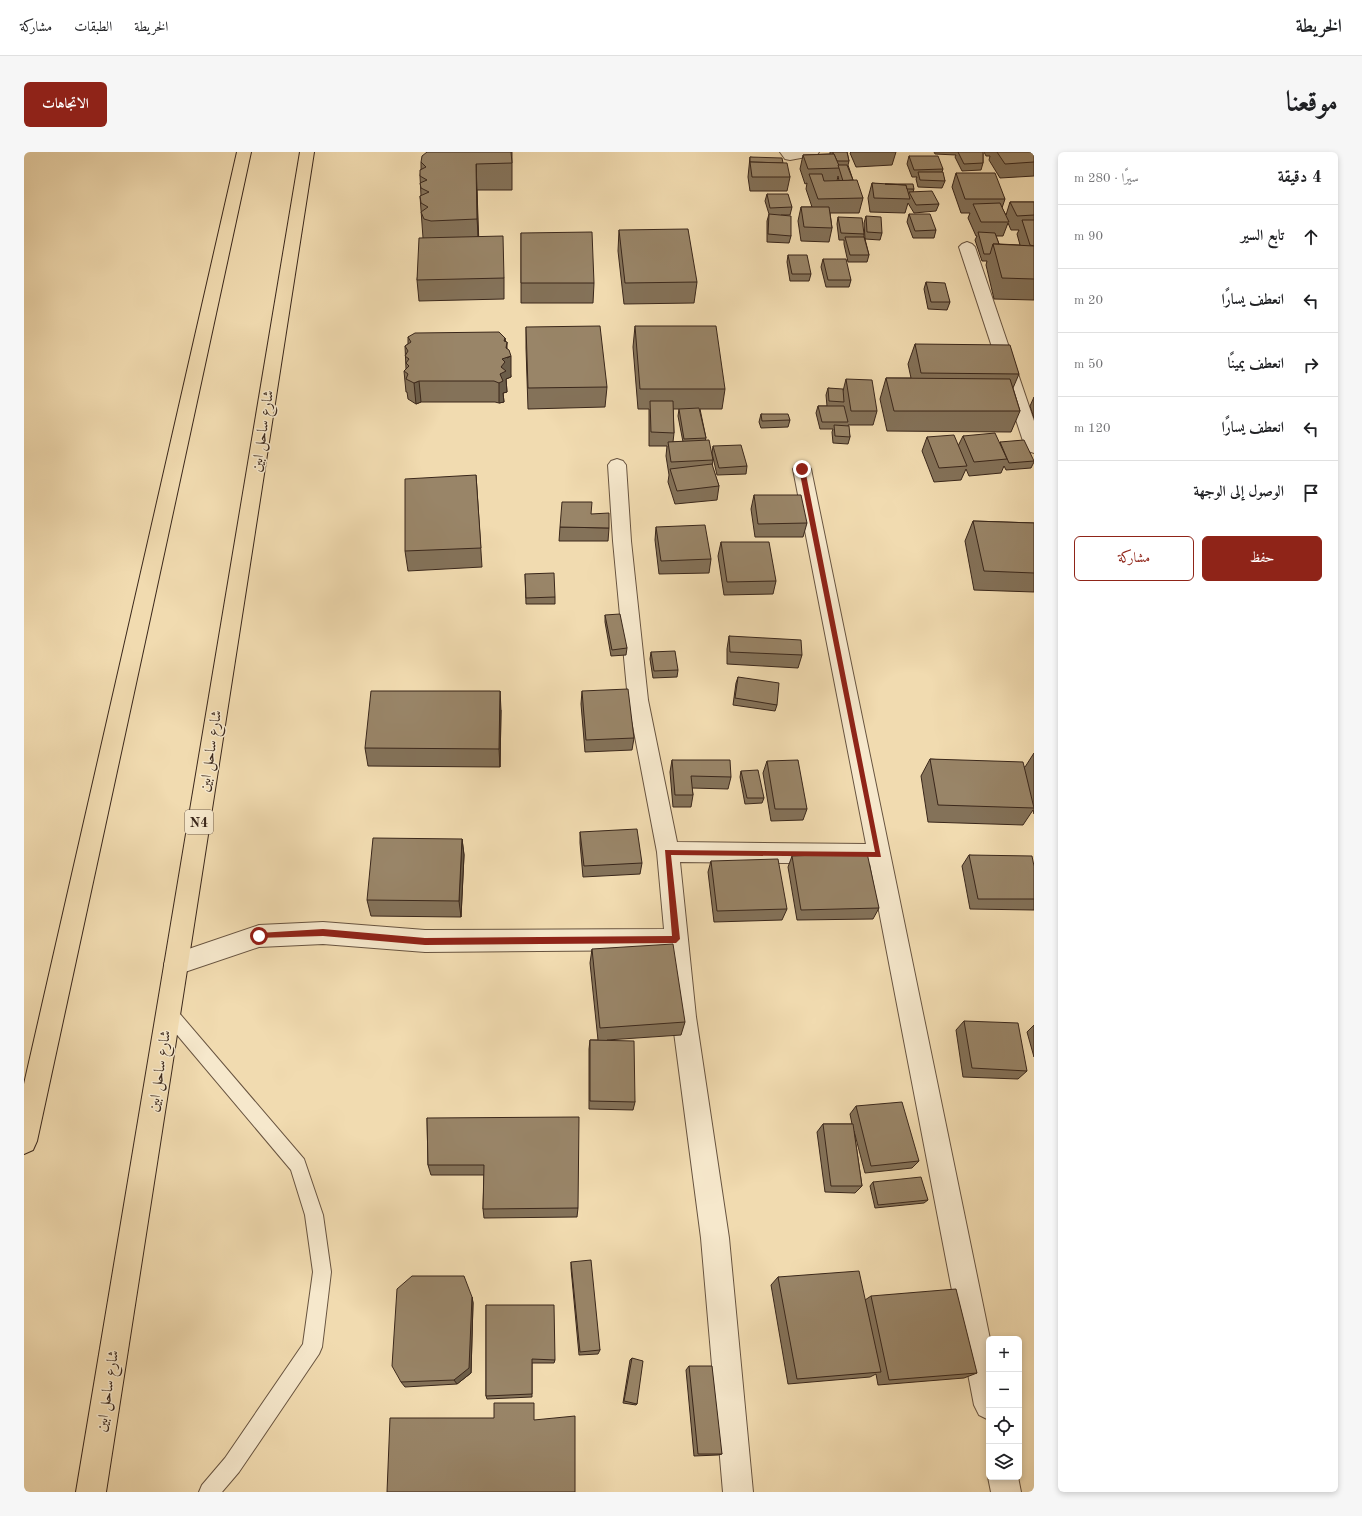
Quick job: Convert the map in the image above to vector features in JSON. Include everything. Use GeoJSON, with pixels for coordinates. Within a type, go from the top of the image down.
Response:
{"type":"FeatureCollection","features":[{"type":"Feature","properties":{"kind":"highway"},"geometry":{"type":"LineString","coordinates":[[24,1141],[244,152]]}},
{"type":"Feature","properties":{"kind":"highway","name":"شارع ساحل ابين"},"geometry":{"type":"LineString","coordinates":[[91,1492],[307,152]]}},
{"type":"Feature","properties":{"kind":"street"},"geometry":{"type":"LineString","coordinates":[[787,152],[790,156],[812,152]]}},
{"type":"Feature","properties":{"kind":"street"},"geometry":{"type":"LineString","coordinates":[[967,247],[1034,447]]}},
{"type":"Feature","properties":{"kind":"street"},"geometry":{"type":"LineString","coordinates":[[617,465],[622,542],[638,700],[668,852],[684,1017],[715,1238],[738,1492]]}},
{"type":"Feature","properties":{"kind":"street"},"geometry":{"type":"LineString","coordinates":[[802,469],[986,1390]]}},
{"type":"Feature","properties":{"kind":"street"},"geometry":{"type":"LineString","coordinates":[[668,852],[879,855]]}},
{"type":"Feature","properties":{"kind":"street"},"geometry":{"type":"LineString","coordinates":[[176,964],[259,936],[323,933],[425,941],[676,939]]}},
{"type":"Feature","properties":{"kind":"street"},"geometry":{"type":"LineString","coordinates":[[1004,1480],[1006,1492]]}},
{"type":"Feature","properties":{"kind":"lane"},"geometry":{"type":"LineString","coordinates":[[168,1012],[298,1165],[314,1215],[322,1272],[312,1347],[232,1465],[209,1492]]}},
{"type":"Feature","properties":{"kind":"building"},"geometry":{"type":"Polygon","coordinates":[[[427,152],[511,152],[512,163],[476,164],[477,219],[431,221],[424,219],[421,212],[428,207],[421,203],[420,196],[429,192],[421,188],[420,183],[427,180],[420,176],[420,170],[426,167],[421,162],[422,156],[427,152]]]}},
{"type":"Feature","properties":{"kind":"building"},"geometry":{"type":"Polygon","coordinates":[[[833,152],[847,152],[849,161],[837,161],[833,152]]]}},
{"type":"Feature","properties":{"kind":"building"},"geometry":{"type":"Polygon","coordinates":[[[958,152],[983,152],[983,163],[964,164],[958,152]]]}},
{"type":"Feature","properties":{"kind":"building"},"geometry":{"type":"Polygon","coordinates":[[[997,152],[1034,152],[1034,162],[1005,164],[997,152]]]}},
{"type":"Feature","properties":{"kind":"building"},"geometry":{"type":"Polygon","coordinates":[[[834,154],[840,168],[808,169],[803,155],[834,154]]]}},
{"type":"Feature","properties":{"kind":"building"},"geometry":{"type":"Polygon","coordinates":[[[909,156],[938,156],[943,169],[914,170],[909,156]]]}},
{"type":"Feature","properties":{"kind":"building"},"geometry":{"type":"Polygon","coordinates":[[[750,157],[782,158],[783,163],[750,162],[750,157]]]}},
{"type":"Feature","properties":{"kind":"building"},"geometry":{"type":"Polygon","coordinates":[[[750,162],[787,163],[790,177],[752,177],[750,162]]]}},
{"type":"Feature","properties":{"kind":"building"},"geometry":{"type":"Polygon","coordinates":[[[838,165],[847,165],[853,180],[843,181],[838,165]]]}},
{"type":"Feature","properties":{"kind":"building"},"geometry":{"type":"Polygon","coordinates":[[[918,172],[943,172],[945,181],[920,180],[918,172]]]}},
{"type":"Feature","properties":{"kind":"building"},"geometry":{"type":"Polygon","coordinates":[[[956,173],[995,173],[1005,199],[965,199],[956,173]]]}},
{"type":"Feature","properties":{"kind":"building"},"geometry":{"type":"Polygon","coordinates":[[[809,174],[822,174],[824,181],[857,180],[863,198],[818,199],[809,174]]]}},
{"type":"Feature","properties":{"kind":"building"},"geometry":{"type":"Polygon","coordinates":[[[872,183],[906,185],[910,199],[874,198],[872,183]]]}},
{"type":"Feature","properties":{"kind":"building"},"geometry":{"type":"Polygon","coordinates":[[[885,184],[913,184],[914,189],[907,189],[906,185],[885,184]]]}},
{"type":"Feature","properties":{"kind":"building"},"geometry":{"type":"Polygon","coordinates":[[[932,191],[939,204],[916,205],[909,192],[932,191]]]}},
{"type":"Feature","properties":{"kind":"building"},"geometry":{"type":"Polygon","coordinates":[[[767,194],[788,194],[792,207],[770,208],[767,194]]]}},
{"type":"Feature","properties":{"kind":"building"},"geometry":{"type":"Polygon","coordinates":[[[1010,202],[1034,202],[1034,215],[1017,216],[1010,202]]]}},
{"type":"Feature","properties":{"kind":"building"},"geometry":{"type":"Polygon","coordinates":[[[1000,203],[1009,222],[981,222],[973,204],[1000,203]]]}},
{"type":"Feature","properties":{"kind":"building"},"geometry":{"type":"Polygon","coordinates":[[[801,207],[829,207],[832,228],[804,227],[801,207]]]}},
{"type":"Feature","properties":{"kind":"building"},"geometry":{"type":"Polygon","coordinates":[[[769,214],[791,216],[791,236],[768,234],[769,214]]]}},
{"type":"Feature","properties":{"kind":"building"},"geometry":{"type":"Polygon","coordinates":[[[909,214],[930,214],[936,230],[915,231],[909,214]]]}},
{"type":"Feature","properties":{"kind":"building"},"geometry":{"type":"Polygon","coordinates":[[[866,216],[881,217],[882,233],[867,232],[866,216]]]}},
{"type":"Feature","properties":{"kind":"building"},"geometry":{"type":"Polygon","coordinates":[[[838,217],[862,218],[864,234],[841,233],[838,217]]]}},
{"type":"Feature","properties":{"kind":"building"},"geometry":{"type":"Polygon","coordinates":[[[1022,220],[1034,220],[1034,246],[1030,245],[1022,220]]]}},
{"type":"Feature","properties":{"kind":"building"},"geometry":{"type":"Polygon","coordinates":[[[688,229],[697,282],[625,283],[619,230],[688,229]]]}},
{"type":"Feature","properties":{"kind":"building"},"geometry":{"type":"Polygon","coordinates":[[[592,232],[594,283],[521,283],[521,233],[592,232]]]}},
{"type":"Feature","properties":{"kind":"building"},"geometry":{"type":"Polygon","coordinates":[[[978,232],[995,233],[999,244],[993,244],[990,254],[984,254],[978,232]]]}},
{"type":"Feature","properties":{"kind":"building"},"geometry":{"type":"Polygon","coordinates":[[[503,236],[504,278],[417,280],[419,238],[503,236]]]}},
{"type":"Feature","properties":{"kind":"building"},"geometry":{"type":"Polygon","coordinates":[[[845,237],[864,237],[869,255],[850,255],[845,237]]]}},
{"type":"Feature","properties":{"kind":"building"},"geometry":{"type":"Polygon","coordinates":[[[993,244],[1034,246],[1034,279],[1002,278],[993,244]]]}},
{"type":"Feature","properties":{"kind":"building"},"geometry":{"type":"Polygon","coordinates":[[[788,255],[807,255],[811,274],[792,274],[788,255]]]}},
{"type":"Feature","properties":{"kind":"building"},"geometry":{"type":"Polygon","coordinates":[[[823,259],[846,259],[851,280],[828,280],[823,259]]]}},
{"type":"Feature","properties":{"kind":"building"},"geometry":{"type":"Polygon","coordinates":[[[926,282],[945,283],[950,302],[931,302],[926,282]]]}},
{"type":"Feature","properties":{"kind":"building"},"geometry":{"type":"Polygon","coordinates":[[[600,326],[607,387],[528,388],[526,327],[600,326]]]}},
{"type":"Feature","properties":{"kind":"building"},"geometry":{"type":"Polygon","coordinates":[[[635,326],[716,326],[725,389],[640,389],[635,326]]]}},
{"type":"Feature","properties":{"kind":"building"},"geometry":{"type":"Polygon","coordinates":[[[499,332],[505,338],[504,341],[507,342],[506,348],[509,350],[511,356],[502,359],[505,362],[501,367],[506,371],[500,374],[503,381],[499,383],[494,381],[419,381],[414,383],[406,379],[408,374],[404,371],[409,366],[406,363],[409,359],[405,356],[408,351],[405,346],[411,342],[408,337],[415,333],[499,332]]]}},
{"type":"Feature","properties":{"kind":"building"},"geometry":{"type":"Polygon","coordinates":[[[915,344],[1010,345],[1019,374],[921,373],[915,344]]]}},
{"type":"Feature","properties":{"kind":"building"},"geometry":{"type":"Polygon","coordinates":[[[886,378],[1010,379],[1020,411],[894,411],[886,378]]]}},
{"type":"Feature","properties":{"kind":"building"},"geometry":{"type":"Polygon","coordinates":[[[846,379],[872,380],[877,411],[851,411],[846,379]]]}},
{"type":"Feature","properties":{"kind":"building"},"geometry":{"type":"Polygon","coordinates":[[[828,388],[843,389],[844,402],[829,401],[828,388]]]}},
{"type":"Feature","properties":{"kind":"building"},"geometry":{"type":"Polygon","coordinates":[[[650,401],[673,401],[674,433],[651,432],[650,401]]]}},
{"type":"Feature","properties":{"kind":"building"},"geometry":{"type":"Polygon","coordinates":[[[818,406],[844,406],[848,422],[822,422],[818,406]]]}},
{"type":"Feature","properties":{"kind":"building"},"geometry":{"type":"Polygon","coordinates":[[[699,408],[706,438],[684,439],[679,409],[699,408]]]}},
{"type":"Feature","properties":{"kind":"building"},"geometry":{"type":"Polygon","coordinates":[[[761,414],[788,414],[790,420],[762,421],[761,414]]]}},
{"type":"Feature","properties":{"kind":"building"},"geometry":{"type":"Polygon","coordinates":[[[834,425],[849,426],[850,437],[835,436],[834,425]]]}},
{"type":"Feature","properties":{"kind":"building"},"geometry":{"type":"Polygon","coordinates":[[[995,433],[1007,459],[974,462],[963,436],[995,433]]]}},
{"type":"Feature","properties":{"kind":"building"},"geometry":{"type":"Polygon","coordinates":[[[954,435],[967,466],[939,468],[927,437],[954,435]]]}},
{"type":"Feature","properties":{"kind":"building"},"geometry":{"type":"Polygon","coordinates":[[[709,440],[713,460],[671,462],[668,442],[709,440]]]}},
{"type":"Feature","properties":{"kind":"building"},"geometry":{"type":"Polygon","coordinates":[[[1024,440],[1034,461],[1009,463],[1000,442],[1024,440]]]}},
{"type":"Feature","properties":{"kind":"building"},"geometry":{"type":"Polygon","coordinates":[[[741,445],[747,466],[719,468],[713,446],[741,445]]]}},
{"type":"Feature","properties":{"kind":"building"},"geometry":{"type":"Polygon","coordinates":[[[712,464],[719,486],[677,491],[670,469],[712,464]]]}},
{"type":"Feature","properties":{"kind":"building"},"geometry":{"type":"Polygon","coordinates":[[[476,475],[481,548],[405,551],[405,479],[476,475]]]}},
{"type":"Feature","properties":{"kind":"building"},"geometry":{"type":"Polygon","coordinates":[[[754,495],[801,495],[807,523],[758,524],[754,495]]]}},
{"type":"Feature","properties":{"kind":"building"},"geometry":{"type":"Polygon","coordinates":[[[562,502],[592,502],[591,514],[609,513],[609,528],[560,527],[562,502]]]}},
{"type":"Feature","properties":{"kind":"building"},"geometry":{"type":"Polygon","coordinates":[[[973,521],[1034,523],[1034,573],[984,571],[973,521]]]}},
{"type":"Feature","properties":{"kind":"building"},"geometry":{"type":"Polygon","coordinates":[[[705,525],[711,559],[661,561],[656,527],[705,525]]]}},
{"type":"Feature","properties":{"kind":"building"},"geometry":{"type":"Polygon","coordinates":[[[721,542],[769,542],[776,581],[727,582],[721,542]]]}},
{"type":"Feature","properties":{"kind":"building"},"geometry":{"type":"Polygon","coordinates":[[[554,573],[555,597],[526,598],[525,574],[554,573]]]}},
{"type":"Feature","properties":{"kind":"building"},"geometry":{"type":"Polygon","coordinates":[[[620,614],[627,648],[612,650],[605,615],[620,614]]]}},
{"type":"Feature","properties":{"kind":"building"},"geometry":{"type":"Polygon","coordinates":[[[729,636],[801,640],[802,655],[730,652],[729,636]]]}},
{"type":"Feature","properties":{"kind":"building"},"geometry":{"type":"Polygon","coordinates":[[[675,651],[678,670],[654,671],[651,652],[675,651]]]}},
{"type":"Feature","properties":{"kind":"building"},"geometry":{"type":"Polygon","coordinates":[[[738,677],[779,683],[777,705],[735,698],[738,677]]]}},
{"type":"Feature","properties":{"kind":"building"},"geometry":{"type":"Polygon","coordinates":[[[628,689],[634,738],[586,740],[582,691],[628,689]]]}},
{"type":"Feature","properties":{"kind":"building"},"geometry":{"type":"Polygon","coordinates":[[[371,691],[500,691],[499,749],[365,748],[371,691]]]}},
{"type":"Feature","properties":{"kind":"building"},"geometry":{"type":"Polygon","coordinates":[[[930,759],[1023,762],[1034,808],[938,805],[930,759]]]}},
{"type":"Feature","properties":{"kind":"building"},"geometry":{"type":"Polygon","coordinates":[[[672,760],[730,760],[731,777],[691,776],[693,795],[675,795],[672,760]]]}},
{"type":"Feature","properties":{"kind":"building"},"geometry":{"type":"Polygon","coordinates":[[[798,760],[807,809],[775,809],[767,761],[798,760]]]}},
{"type":"Feature","properties":{"kind":"building"},"geometry":{"type":"Polygon","coordinates":[[[758,770],[764,798],[747,798],[741,771],[758,770]]]}},
{"type":"Feature","properties":{"kind":"building"},"geometry":{"type":"Polygon","coordinates":[[[637,829],[642,863],[584,866],[580,832],[637,829]]]}},
{"type":"Feature","properties":{"kind":"building"},"geometry":{"type":"Polygon","coordinates":[[[373,838],[462,839],[459,901],[367,900],[373,838]]]}},
{"type":"Feature","properties":{"kind":"building"},"geometry":{"type":"Polygon","coordinates":[[[867,853],[879,908],[801,910],[792,856],[867,853]]]}},
{"type":"Feature","properties":{"kind":"building"},"geometry":{"type":"Polygon","coordinates":[[[969,855],[1032,856],[1034,866],[1034,899],[978,899],[969,855]]]}},
{"type":"Feature","properties":{"kind":"building"},"geometry":{"type":"Polygon","coordinates":[[[778,859],[787,909],[717,911],[711,861],[778,859]]]}},
{"type":"Feature","properties":{"kind":"building"},"geometry":{"type":"Polygon","coordinates":[[[673,944],[685,1022],[600,1028],[592,949],[673,944]]]}},
{"type":"Feature","properties":{"kind":"building"},"geometry":{"type":"Polygon","coordinates":[[[964,1021],[1018,1023],[1027,1071],[972,1068],[964,1021]]]}},
{"type":"Feature","properties":{"kind":"building"},"geometry":{"type":"Polygon","coordinates":[[[590,1040],[634,1041],[635,1102],[590,1101],[590,1040]]]}},
{"type":"Feature","properties":{"kind":"building"},"geometry":{"type":"Polygon","coordinates":[[[902,1102],[919,1161],[871,1166],[856,1106],[902,1102]]]}},
{"type":"Feature","properties":{"kind":"building"},"geometry":{"type":"Polygon","coordinates":[[[579,1117],[578,1208],[483,1209],[484,1165],[428,1165],[427,1118],[579,1117]]]}},
{"type":"Feature","properties":{"kind":"building"},"geometry":{"type":"Polygon","coordinates":[[[823,1124],[853,1124],[862,1186],[831,1186],[823,1124]]]}},
{"type":"Feature","properties":{"kind":"building"},"geometry":{"type":"Polygon","coordinates":[[[921,1177],[928,1200],[878,1205],[873,1182],[921,1177]]]}},
{"type":"Feature","properties":{"kind":"building"},"geometry":{"type":"Polygon","coordinates":[[[591,1260],[600,1350],[580,1352],[571,1262],[591,1260]]]}},
{"type":"Feature","properties":{"kind":"building"},"geometry":{"type":"Polygon","coordinates":[[[859,1271],[881,1372],[797,1379],[778,1277],[859,1271]]]}},
{"type":"Feature","properties":{"kind":"building"},"geometry":{"type":"Polygon","coordinates":[[[412,1276],[464,1276],[472,1297],[469,1368],[454,1380],[401,1382],[392,1366],[397,1289],[412,1276]]]}},
{"type":"Feature","properties":{"kind":"building"},"geometry":{"type":"Polygon","coordinates":[[[956,1289],[977,1373],[889,1380],[871,1296],[956,1289]]]}},
{"type":"Feature","properties":{"kind":"building"},"geometry":{"type":"Polygon","coordinates":[[[486,1305],[554,1305],[555,1360],[532,1359],[532,1394],[486,1396],[486,1305]]]}},
{"type":"Feature","properties":{"kind":"building"},"geometry":{"type":"Polygon","coordinates":[[[632,1358],[643,1361],[637,1404],[624,1401],[632,1358]]]}},
{"type":"Feature","properties":{"kind":"building"},"geometry":{"type":"Polygon","coordinates":[[[689,1366],[712,1366],[722,1454],[698,1454],[689,1366]]]}},
{"type":"Feature","properties":{"kind":"building"},"geometry":{"type":"Polygon","coordinates":[[[494,1403],[534,1403],[534,1420],[575,1416],[575,1492],[387,1492],[390,1418],[494,1418],[494,1403]]]}},
{"type":"Feature","properties":{"kind":"route"},"geometry":{"type":"LineString","coordinates":[[259,936],[323,933],[425,941],[676,939],[668,852],[879,855],[802,469]]}}]}
